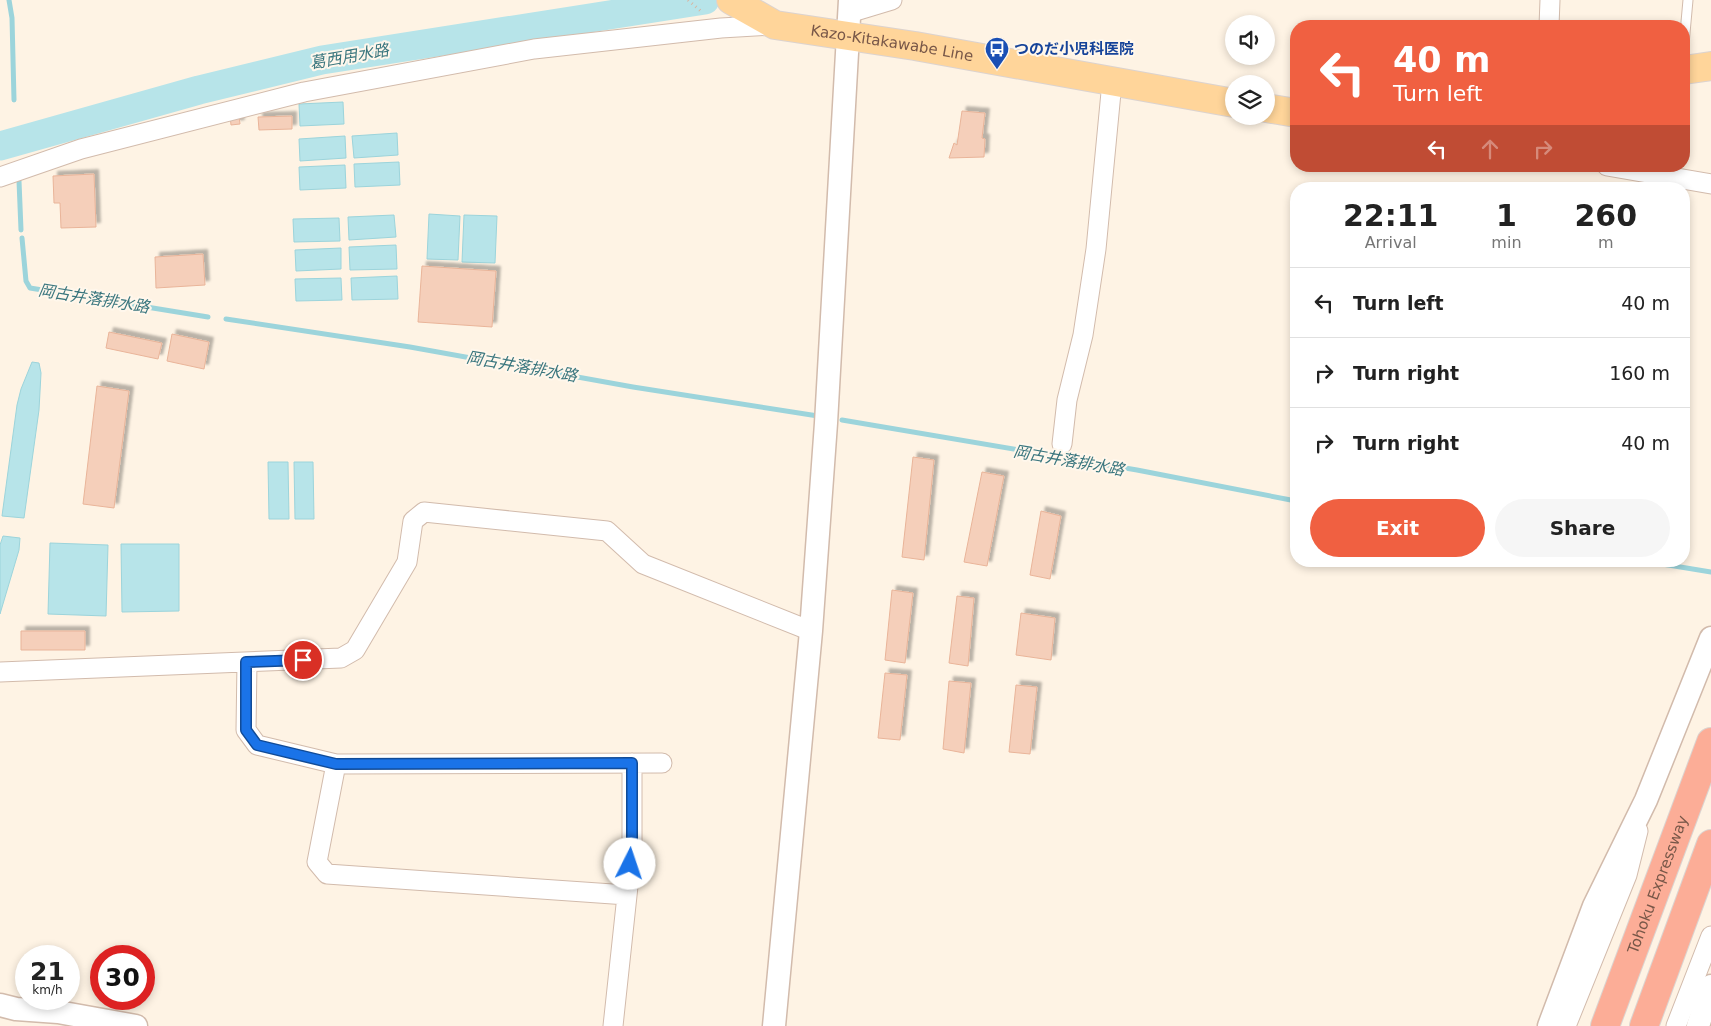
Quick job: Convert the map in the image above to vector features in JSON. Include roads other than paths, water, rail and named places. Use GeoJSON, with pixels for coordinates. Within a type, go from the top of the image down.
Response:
{"type":"FeatureCollection","features":[{"type":"Feature","properties":{"kind":"highway","name":"Tohoku Expressway"},"geometry":{"type":"LineString","coordinates":[[1605,1026],[1711,742]]}},
{"type":"Feature","properties":{"kind":"highway"},"geometry":{"type":"LineString","coordinates":[[1644,1026],[1711,844]]}},
{"type":"Feature","properties":{"kind":"main road"},"geometry":{"type":"LineString","coordinates":[[732,0],[766,21]]}},
{"type":"Feature","properties":{"kind":"main road","name":"Kazo-Kitakawabe Line"},"geometry":{"type":"LineString","coordinates":[[766,21],[849,16],[925,47],[1225,102]]}},
{"type":"Feature","properties":{"kind":"main road"},"geometry":{"type":"LineString","coordinates":[[1690,59],[1711,66]]}},
{"type":"Feature","properties":{"kind":"main road"},"geometry":{"type":"LineString","coordinates":[[1275,110],[1290,112]]}},
{"type":"Feature","properties":{"kind":"street"},"geometry":{"type":"LineString","coordinates":[[774,1026],[811,631],[826,417],[849,16],[892,0]]}},
{"type":"Feature","properties":{"kind":"street"},"geometry":{"type":"LineString","coordinates":[[1549,20],[1550,0]]}},
{"type":"Feature","properties":{"kind":"street"},"geometry":{"type":"LineString","coordinates":[[0,177],[81,149],[304,92],[534,49],[721,28],[766,21]]}},
{"type":"Feature","properties":{"kind":"street"},"geometry":{"type":"LineString","coordinates":[[1062,444],[1066,400],[1084,335],[1096,249],[1112,82]]}},
{"type":"Feature","properties":{"kind":"street"},"geometry":{"type":"LineString","coordinates":[[1638,172],[1711,184]]}},
{"type":"Feature","properties":{"kind":"street"},"geometry":{"type":"LineString","coordinates":[[0,672],[340,658],[355,650],[407,562],[413,521],[424,512],[607,531],[643,564],[811,631]]}},
{"type":"Feature","properties":{"kind":"street"},"geometry":{"type":"LineString","coordinates":[[1549,1026],[1594,906],[1646,800],[1711,638]]}},
{"type":"Feature","properties":{"kind":"street"},"geometry":{"type":"LineString","coordinates":[[246,662],[246,730],[257,745],[336,764],[662,763]]}},
{"type":"Feature","properties":{"kind":"street"},"geometry":{"type":"LineString","coordinates":[[613,1026],[632,849],[632,763]]}},
{"type":"Feature","properties":{"kind":"street"},"geometry":{"type":"LineString","coordinates":[[336,764],[317,862],[327,874],[627,895]]}},
{"type":"Feature","properties":{"kind":"street"},"geometry":{"type":"LineString","coordinates":[[1566,1026],[1627,875],[1646,800]]}},
{"type":"Feature","properties":{"kind":"street"},"geometry":{"type":"LineString","coordinates":[[1676,1026],[1711,936]]}},
{"type":"Feature","properties":{"kind":"street"},"geometry":{"type":"LineString","coordinates":[[1698,1026],[1711,986]]}},
{"type":"Feature","properties":{"kind":"street"},"geometry":{"type":"LineString","coordinates":[[0,1005],[16,1009],[58,1012],[136,1026]]}},
{"type":"Feature","properties":{"kind":"lane"},"geometry":{"type":"LineString","coordinates":[[1687,20],[1688,0]]}},
{"type":"Feature","properties":{"kind":"water"},"geometry":{"type":"Polygon","coordinates":[[[343,102],[344,124],[300,126],[299,104],[343,102]]]}},
{"type":"Feature","properties":{"kind":"water"},"geometry":{"type":"Polygon","coordinates":[[[397,133],[398,155],[354,158],[352,136],[397,133]]]}},
{"type":"Feature","properties":{"kind":"water"},"geometry":{"type":"Polygon","coordinates":[[[345,136],[346,158],[300,161],[299,139],[345,136]]]}},
{"type":"Feature","properties":{"kind":"water"},"geometry":{"type":"Polygon","coordinates":[[[399,162],[400,185],[355,187],[354,164],[399,162]]]}},
{"type":"Feature","properties":{"kind":"water"},"geometry":{"type":"Polygon","coordinates":[[[345,165],[346,188],[300,190],[299,167],[345,165]]]}},
{"type":"Feature","properties":{"kind":"water"},"geometry":{"type":"Polygon","coordinates":[[[429,214],[460,216],[458,260],[427,259],[429,214]]]}},
{"type":"Feature","properties":{"kind":"water"},"geometry":{"type":"Polygon","coordinates":[[[394,215],[396,237],[349,240],[348,217],[394,215]]]}},
{"type":"Feature","properties":{"kind":"water"},"geometry":{"type":"Polygon","coordinates":[[[464,215],[497,216],[495,263],[462,262],[464,215]]]}},
{"type":"Feature","properties":{"kind":"water"},"geometry":{"type":"Polygon","coordinates":[[[339,218],[340,241],[294,242],[293,219],[339,218]]]}},
{"type":"Feature","properties":{"kind":"water"},"geometry":{"type":"Polygon","coordinates":[[[396,245],[397,269],[350,270],[349,247],[396,245]]]}},
{"type":"Feature","properties":{"kind":"water"},"geometry":{"type":"Polygon","coordinates":[[[341,248],[341,269],[296,271],[295,250],[341,248]]]}},
{"type":"Feature","properties":{"kind":"water"},"geometry":{"type":"Polygon","coordinates":[[[397,276],[398,299],[352,300],[351,278],[397,276]]]}},
{"type":"Feature","properties":{"kind":"water"},"geometry":{"type":"Polygon","coordinates":[[[341,278],[342,300],[296,301],[295,279],[341,278]]]}},
{"type":"Feature","properties":{"kind":"water"},"geometry":{"type":"Polygon","coordinates":[[[32,362],[39,363],[41,373],[39,410],[24,518],[2,516],[17,405],[32,362]]]}},
{"type":"Feature","properties":{"kind":"water"},"geometry":{"type":"Polygon","coordinates":[[[268,462],[288,462],[289,519],[269,519],[268,462]]]}},
{"type":"Feature","properties":{"kind":"water"},"geometry":{"type":"Polygon","coordinates":[[[294,462],[313,462],[314,519],[295,519],[294,462]]]}},
{"type":"Feature","properties":{"kind":"water"},"geometry":{"type":"Polygon","coordinates":[[[3,536],[20,538],[19,550],[0,614],[0,545],[3,536]]]}},
{"type":"Feature","properties":{"kind":"water"},"geometry":{"type":"Polygon","coordinates":[[[50,543],[108,545],[106,616],[48,614],[50,543]]]}},
{"type":"Feature","properties":{"kind":"water"},"geometry":{"type":"Polygon","coordinates":[[[121,544],[179,544],[179,611],[122,612],[121,544]]]}},
{"type":"Feature","properties":{"kind":"waterway","name":"岡古井落排水路"},"geometry":{"type":"LineString","coordinates":[[9,0],[12,18],[14,100]]}},
{"type":"Feature","properties":{"kind":"waterway","name":"葛西用水路"},"geometry":{"type":"LineString","coordinates":[[0,146],[199,90],[322,60],[705,0]]}},
{"type":"Feature","properties":{"kind":"waterway","name":"岡古井落排水路"},"geometry":{"type":"LineString","coordinates":[[19,181],[21,230]]}},
{"type":"Feature","properties":{"kind":"waterway","name":"岡古井落排水路"},"geometry":{"type":"LineString","coordinates":[[22,238],[26,281],[30,288],[208,317]]}},
{"type":"Feature","properties":{"kind":"waterway","name":"岡古井落排水路"},"geometry":{"type":"LineString","coordinates":[[226,319],[410,347],[633,387],[818,416]]}},
{"type":"Feature","properties":{"kind":"waterway","name":"岡古井落排水路"},"geometry":{"type":"LineString","coordinates":[[842,420],[1137,470],[1290,500]]}},
{"type":"Feature","properties":{"kind":"waterway","name":"岡古井落排水路"},"geometry":{"type":"LineString","coordinates":[[1681,567],[1711,572]]}},
{"type":"Feature","properties":{"kind":"place","name":"つのだ小児科医院"},"geometry":{"type":"Point","coordinates":[997,70]}}]}
